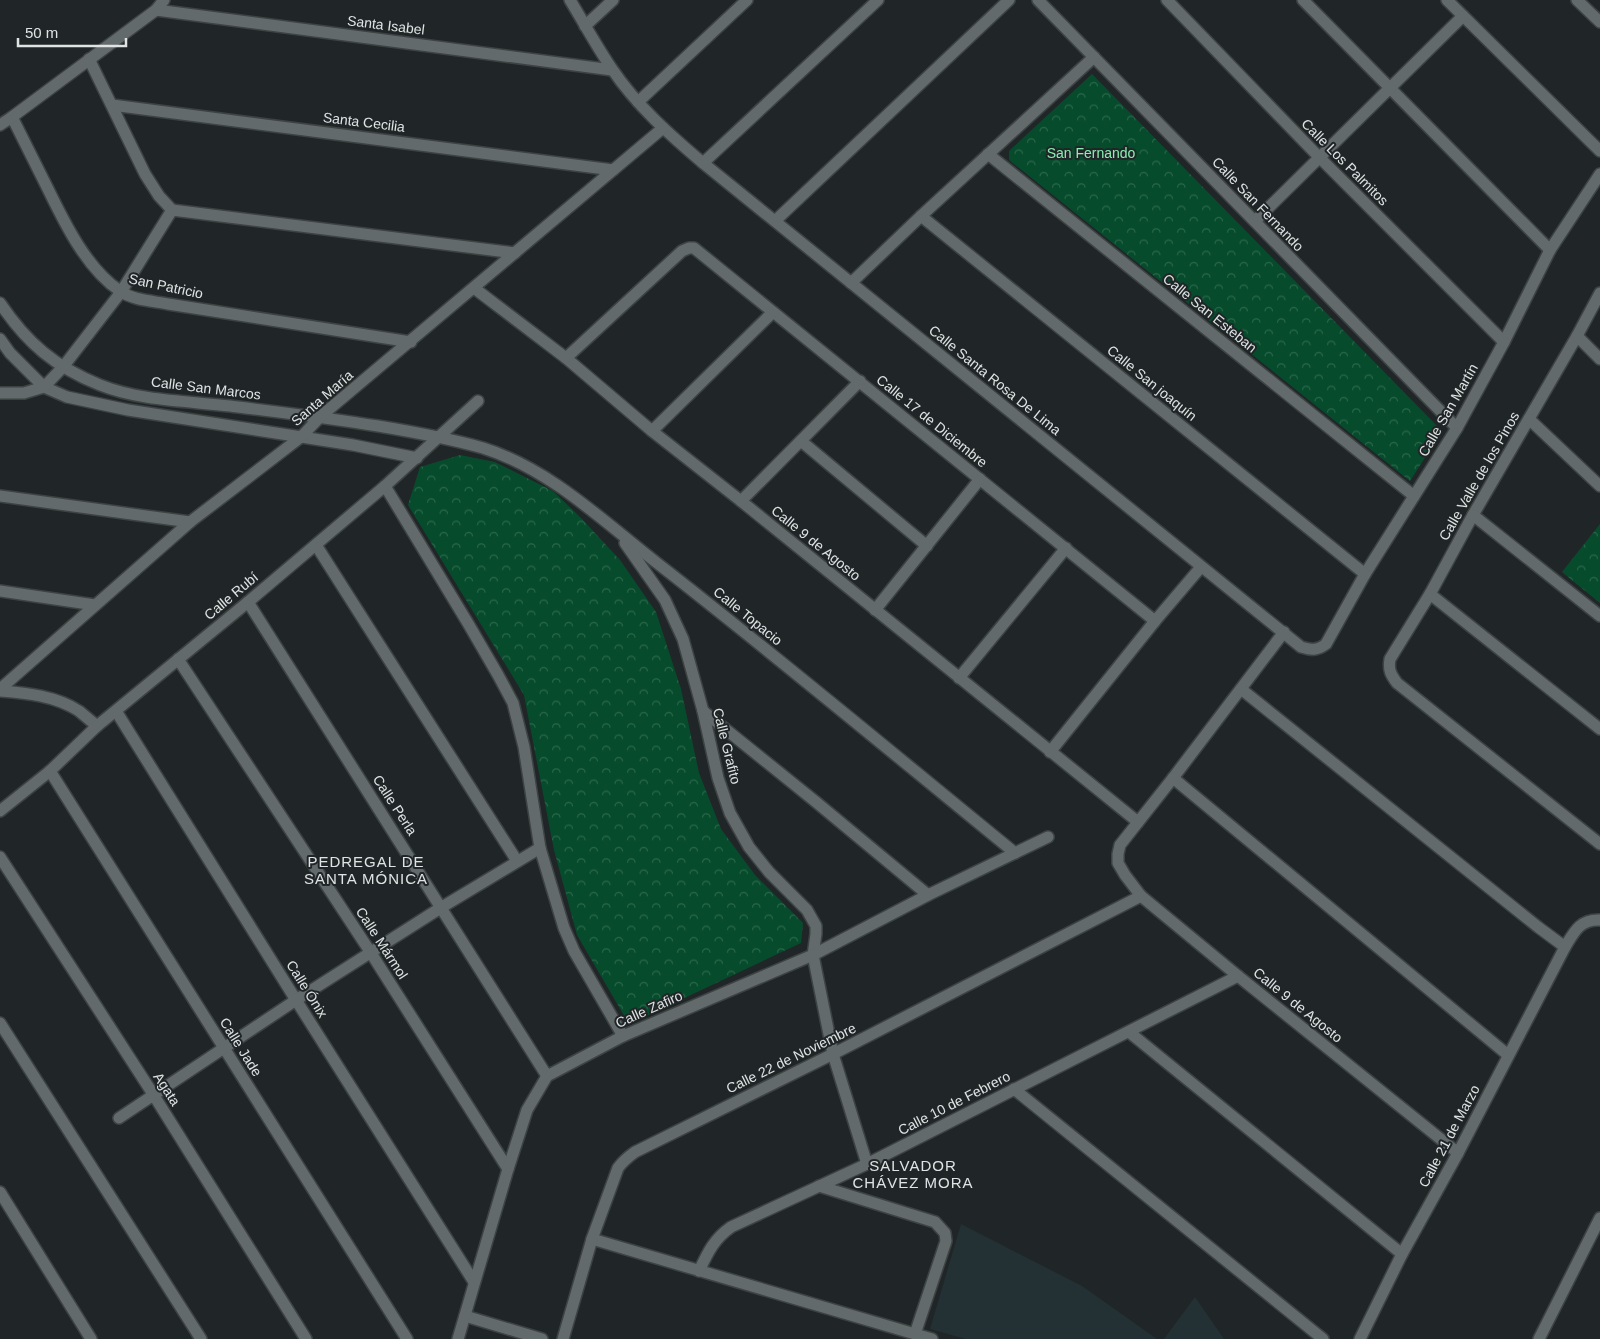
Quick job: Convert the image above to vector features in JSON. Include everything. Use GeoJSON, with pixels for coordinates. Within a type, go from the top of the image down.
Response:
{"type":"FeatureCollection","features":[{"type":"Feature","properties":{"kind":"street"},"geometry":{"type":"LineString","coordinates":[[0,125],[156,10],[164,0]]}},
{"type":"Feature","properties":{"kind":"street","name":"Calle Santa Rosa De Lima"},"geometry":{"type":"LineString","coordinates":[[570,0],[612,70],[662,128],[1201,567],[1301,647],[1311,650]]}},
{"type":"Feature","properties":{"kind":"street"},"geometry":{"type":"LineString","coordinates":[[585,26],[612,0]]}},
{"type":"Feature","properties":{"kind":"street"},"geometry":{"type":"LineString","coordinates":[[703,163],[878,0]]}},
{"type":"Feature","properties":{"kind":"street"},"geometry":{"type":"LineString","coordinates":[[775,221],[1009,0]]}},
{"type":"Feature","properties":{"kind":"street","name":"Calle San Fernando"},"geometry":{"type":"LineString","coordinates":[[1038,0],[1456,428]]}},
{"type":"Feature","properties":{"kind":"street","name":"Calle Los Palmitos"},"geometry":{"type":"LineString","coordinates":[[1167,0],[1319,157],[1504,342]]}},
{"type":"Feature","properties":{"kind":"street"},"geometry":{"type":"LineString","coordinates":[[1303,0],[1550,250]]}},
{"type":"Feature","properties":{"kind":"street"},"geometry":{"type":"LineString","coordinates":[[1447,0],[1600,151]]}},
{"type":"Feature","properties":{"kind":"street"},"geometry":{"type":"LineString","coordinates":[[1577,0],[1600,22]]}},
{"type":"Feature","properties":{"kind":"street"},"geometry":{"type":"LineString","coordinates":[[638,102],[739,3]]}},
{"type":"Feature","properties":{"kind":"street","name":"Santa Isabel"},"geometry":{"type":"LineString","coordinates":[[156,10],[612,70]]}},
{"type":"Feature","properties":{"kind":"street"},"geometry":{"type":"LineString","coordinates":[[1255,221],[1462,16]]}},
{"type":"Feature","properties":{"kind":"street"},"geometry":{"type":"LineString","coordinates":[[851,283],[1094,57]]}},
{"type":"Feature","properties":{"kind":"street"},"geometry":{"type":"LineString","coordinates":[[89,59],[145,174],[159,196],[172,210],[515,253]]}},
{"type":"Feature","properties":{"kind":"street","name":"Santa Cecilia"},"geometry":{"type":"LineString","coordinates":[[112,105],[613,170]]}},
{"type":"Feature","properties":{"kind":"street","name":"San Patricio"},"geometry":{"type":"LineString","coordinates":[[12,118],[64,222],[78,245],[100,274],[121,292],[138,298],[168,304],[411,342]]}},
{"type":"Feature","properties":{"kind":"street","name":"Santa María"},"geometry":{"type":"LineString","coordinates":[[0,690],[190,522],[301,437],[321,416],[411,342],[662,128]]}},
{"type":"Feature","properties":{"kind":"street","name":"Calle San Esteban"},"geometry":{"type":"LineString","coordinates":[[988,154],[1414,496]]}},
{"type":"Feature","properties":{"kind":"street","name":"Calle San Martín"},"geometry":{"type":"LineString","coordinates":[[1311,650],[1319,649],[1326,644],[1365,574],[1456,428],[1504,342],[1550,250],[1600,174]]}},
{"type":"Feature","properties":{"kind":"street"},"geometry":{"type":"LineString","coordinates":[[0,393],[24,393],[44,386],[63,367],[121,292],[172,210]]}},
{"type":"Feature","properties":{"kind":"street","name":"Calle San joaquín"},"geometry":{"type":"LineString","coordinates":[[921,216],[1365,574]]}},
{"type":"Feature","properties":{"kind":"street","name":"Calle 17 de Diciembre"},"geometry":{"type":"LineString","coordinates":[[566,358],[682,251],[694,248],[1154,621]]}},
{"type":"Feature","properties":{"kind":"street","name":"Calle 9 de Agosto"},"geometry":{"type":"LineString","coordinates":[[474,288],[566,358],[652,431],[1138,822],[1120,845],[1118,863],[1124,875],[1142,896],[1458,1153]]}},
{"type":"Feature","properties":{"kind":"street","name":"Calle Valle de los Pinos"},"geometry":{"type":"LineString","coordinates":[[1600,293],[1430,594],[1390,659],[1388,668],[1397,683],[1600,844]]}},
{"type":"Feature","properties":{"kind":"street","name":"Calle San Marcos"},"geometry":{"type":"LineString","coordinates":[[0,303],[10,318],[34,345],[63,367],[81,377],[122,393],[321,416],[441,436]]}},
{"type":"Feature","properties":{"kind":"street"},"geometry":{"type":"LineString","coordinates":[[652,431],[773,312]]}},
{"type":"Feature","properties":{"kind":"street"},"geometry":{"type":"LineString","coordinates":[[1577,336],[1600,358]]}},
{"type":"Feature","properties":{"kind":"street"},"geometry":{"type":"LineString","coordinates":[[0,339],[10,353],[44,386],[67,397],[110,407],[353,445],[416,458]]}},
{"type":"Feature","properties":{"kind":"street"},"geometry":{"type":"LineString","coordinates":[[741,501],[860,381]]}},
{"type":"Feature","properties":{"kind":"street","name":"Calle Rubí"},"geometry":{"type":"LineString","coordinates":[[0,811],[50,771],[98,726],[385,486],[478,401]]}},
{"type":"Feature","properties":{"kind":"street"},"geometry":{"type":"LineString","coordinates":[[1529,418],[1600,486]]}},
{"type":"Feature","properties":{"kind":"street","name":"Calle Topacio"},"geometry":{"type":"LineString","coordinates":[[441,436],[487,449],[528,467],[568,493],[703,599],[1015,853]]}},
{"type":"Feature","properties":{"kind":"street"},"geometry":{"type":"LineString","coordinates":[[802,441],[927,546]]}},
{"type":"Feature","properties":{"kind":"street"},"geometry":{"type":"LineString","coordinates":[[875,610],[980,479]]}},
{"type":"Feature","properties":{"kind":"street"},"geometry":{"type":"LineString","coordinates":[[385,486],[479,642],[513,703],[524,747],[540,848],[564,928],[574,951],[623,1036]]}},
{"type":"Feature","properties":{"kind":"street"},"geometry":{"type":"LineString","coordinates":[[0,496],[190,522]]}},
{"type":"Feature","properties":{"kind":"street"},"geometry":{"type":"LineString","coordinates":[[1473,515],[1600,616]]}},
{"type":"Feature","properties":{"kind":"street","name":"Calle Grafito"},"geometry":{"type":"LineString","coordinates":[[618,533],[665,600],[682,639],[703,711],[718,778],[730,813],[749,847],[808,910],[813,919],[816,926],[816,934],[812,955]]}},
{"type":"Feature","properties":{"kind":"street"},"geometry":{"type":"LineString","coordinates":[[316,545],[517,861]]}},
{"type":"Feature","properties":{"kind":"street"},"geometry":{"type":"LineString","coordinates":[[958,678],[1066,548]]}},
{"type":"Feature","properties":{"kind":"street"},"geometry":{"type":"LineString","coordinates":[[1050,752],[1154,621],[1201,567]]}},
{"type":"Feature","properties":{"kind":"street"},"geometry":{"type":"LineString","coordinates":[[0,591],[95,604]]}},
{"type":"Feature","properties":{"kind":"street"},"geometry":{"type":"LineString","coordinates":[[1430,594],[1600,729]]}},
{"type":"Feature","properties":{"kind":"street","name":"Calle Perla"},"geometry":{"type":"LineString","coordinates":[[248,602],[547,1076]]}},
{"type":"Feature","properties":{"kind":"street"},"geometry":{"type":"LineString","coordinates":[[1138,822],[1174,778],[1284,632]]}},
{"type":"Feature","properties":{"kind":"street","name":"Calle Mármol"},"geometry":{"type":"LineString","coordinates":[[178,659],[371,953],[508,1169]]}},
{"type":"Feature","properties":{"kind":"street"},"geometry":{"type":"LineString","coordinates":[[1241,689],[1565,948],[1578,927],[1591,920],[1600,920]]}},
{"type":"Feature","properties":{"kind":"street"},"geometry":{"type":"LineString","coordinates":[[0,690],[26,693],[54,700],[78,710],[98,726]]}},
{"type":"Feature","properties":{"kind":"street","name":"Calle Ónix"},"geometry":{"type":"LineString","coordinates":[[116,711],[474,1282]]}},
{"type":"Feature","properties":{"kind":"street"},"geometry":{"type":"LineString","coordinates":[[703,711],[928,895]]}},
{"type":"Feature","properties":{"kind":"street","name":"Calle Jade"},"geometry":{"type":"LineString","coordinates":[[50,771],[407,1339]]}},
{"type":"Feature","properties":{"kind":"street"},"geometry":{"type":"LineString","coordinates":[[1174,778],[1508,1055]]}},
{"type":"Feature","properties":{"kind":"street","name":"Calle Zafiro"},"geometry":{"type":"LineString","coordinates":[[547,1076],[623,1036],[812,955],[928,895],[1048,837]]}},
{"type":"Feature","properties":{"kind":"street"},"geometry":{"type":"LineString","coordinates":[[119,1118],[296,1000],[442,907],[540,848]]}},
{"type":"Feature","properties":{"kind":"street","name":"Agata"},"geometry":{"type":"LineString","coordinates":[[0,857],[153,1094],[306,1339]]}},
{"type":"Feature","properties":{"kind":"street","name":"Calle 22 de Noviembre"},"geometry":{"type":"LineString","coordinates":[[563,1339],[592,1239],[618,1168],[629,1156],[834,1054],[1142,896]]}},
{"type":"Feature","properties":{"kind":"street","name":"Calle 21 de Marzo"},"geometry":{"type":"LineString","coordinates":[[1360,1339],[1402,1254],[1458,1153],[1565,948]]}},
{"type":"Feature","properties":{"kind":"street"},"geometry":{"type":"LineString","coordinates":[[812,955],[834,1054],[867,1164]]}},
{"type":"Feature","properties":{"kind":"street","name":"Calle 10 de Febrero"},"geometry":{"type":"LineString","coordinates":[[698,1270],[713,1244],[731,1226],[867,1164],[1238,976]]}},
{"type":"Feature","properties":{"kind":"street"},"geometry":{"type":"LineString","coordinates":[[0,1023],[200,1339]]}},
{"type":"Feature","properties":{"kind":"street"},"geometry":{"type":"LineString","coordinates":[[1130,1032],[1402,1254]]}},
{"type":"Feature","properties":{"kind":"street"},"geometry":{"type":"LineString","coordinates":[[458,1339],[527,1110],[547,1076]]}},
{"type":"Feature","properties":{"kind":"street"},"geometry":{"type":"LineString","coordinates":[[1014,1089],[1324,1339]]}},
{"type":"Feature","properties":{"kind":"street"},"geometry":{"type":"LineString","coordinates":[[819,1186],[935,1222],[945,1233],[946,1242],[915,1334]]}},
{"type":"Feature","properties":{"kind":"street"},"geometry":{"type":"LineString","coordinates":[[0,1192],[91,1339]]}},
{"type":"Feature","properties":{"kind":"street"},"geometry":{"type":"LineString","coordinates":[[1539,1339],[1600,1218]]}},
{"type":"Feature","properties":{"kind":"street"},"geometry":{"type":"LineString","coordinates":[[592,1239],[932,1339]]}},
{"type":"Feature","properties":{"kind":"street"},"geometry":{"type":"LineString","coordinates":[[465,1316],[542,1339]]}},
{"type":"Feature","properties":{"kind":"shaded area"},"geometry":{"type":"Polygon","coordinates":[[[961,1224],[1082,1286],[1157,1339],[966,1339],[930,1329],[961,1224]]]}},
{"type":"Feature","properties":{"kind":"shaded area"},"geometry":{"type":"Polygon","coordinates":[[[1195,1297],[1224,1339],[1164,1339],[1195,1297]]]}},
{"type":"Feature","properties":{"kind":"green space","name":"San Fernando"},"geometry":{"type":"Polygon","coordinates":[[[1092,74],[1442,431],[1410,481],[1009,160],[1009,151],[1092,74]]]}},
{"type":"Feature","properties":{"kind":"green space"},"geometry":{"type":"Polygon","coordinates":[[[460,455],[495,462],[553,491],[620,560],[656,612],[681,689],[699,773],[721,829],[755,875],[803,923],[801,943],[629,1024],[577,935],[554,850],[524,695],[408,505],[420,467],[460,455]]]}},
{"type":"Feature","properties":{"kind":"green space"},"geometry":{"type":"Polygon","coordinates":[[[1600,524],[1600,603],[1562,572],[1600,524]]]}},
{"type":"Feature","properties":{"kind":"district","name":"PEDREGAL DE SANTA MÓNICA"},"geometry":{"type":"Point","coordinates":[366,870]}},
{"type":"Feature","properties":{"kind":"district","name":"SALVADOR CHÁVEZ MORA"},"geometry":{"type":"Point","coordinates":[913,1174]}}]}
